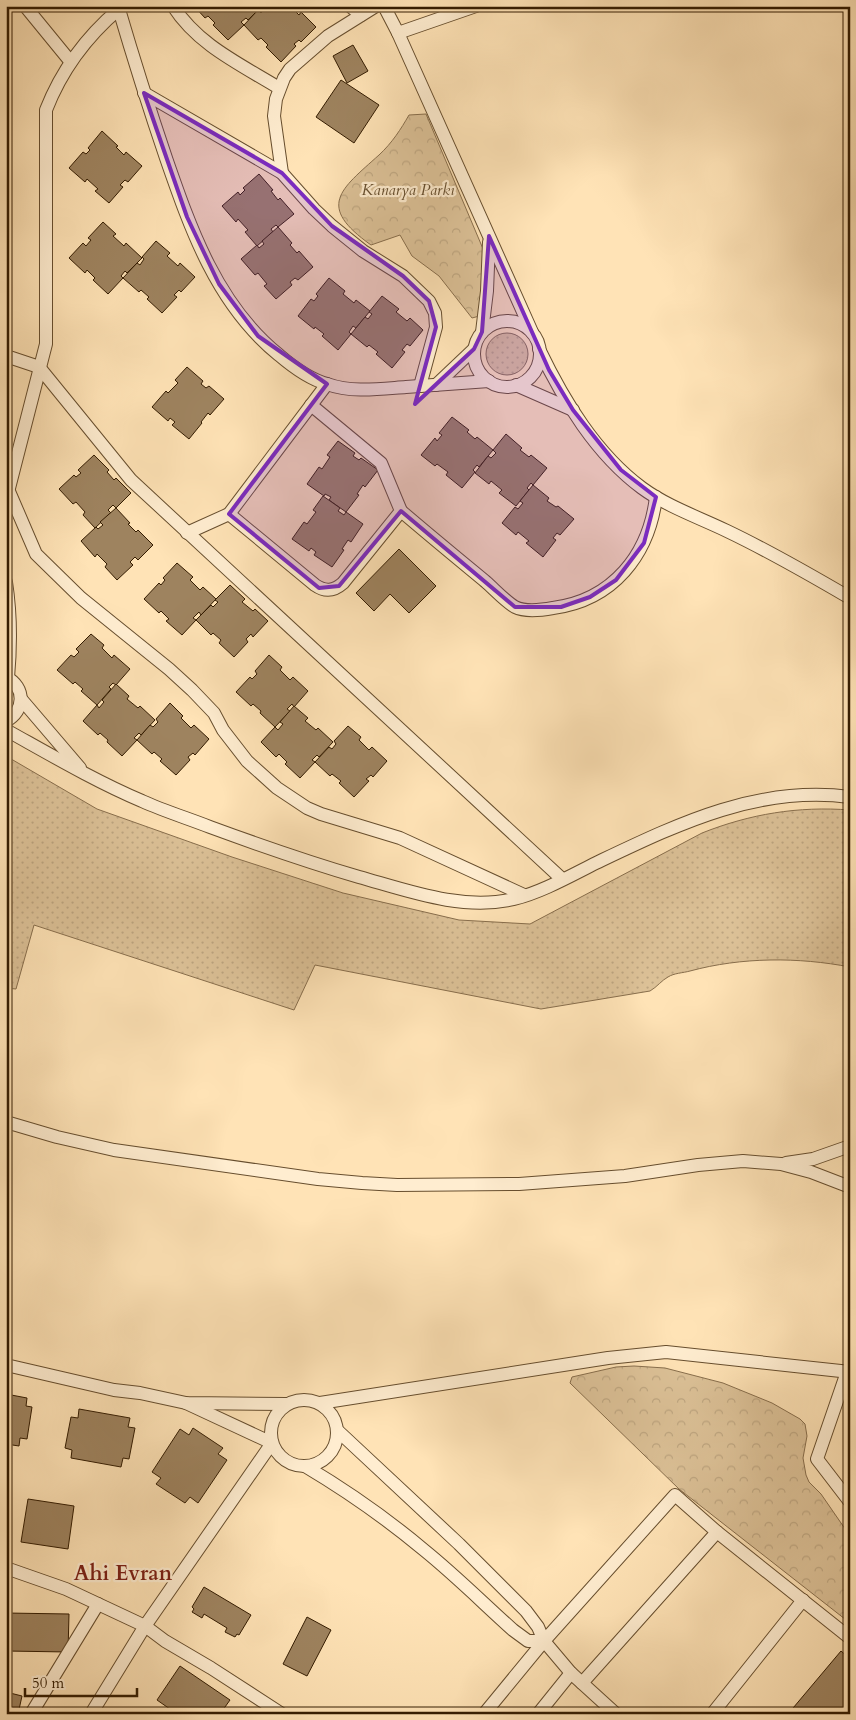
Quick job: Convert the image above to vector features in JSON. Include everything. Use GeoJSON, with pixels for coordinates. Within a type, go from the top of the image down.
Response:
{"type":"FeatureCollection","features":[{"type":"Feature","properties":{"kind":"street"},"geometry":{"type":"LineString","coordinates":[[25,6],[70,62]]}},
{"type":"Feature","properties":{"kind":"street"},"geometry":{"type":"LineString","coordinates":[[172,6],[181,19],[202,40],[279,88]]}},
{"type":"Feature","properties":{"kind":"street"},"geometry":{"type":"LineString","coordinates":[[350,6],[361,15]]}},
{"type":"Feature","properties":{"kind":"street"},"geometry":{"type":"LineString","coordinates":[[282,173],[274,116],[279,88],[290,69],[328,36],[376,6]]}},
{"type":"Feature","properties":{"kind":"street"},"geometry":{"type":"LineString","coordinates":[[384,6],[537,340],[539,359],[532,376],[524,382],[506,387],[497,385],[482,375],[474,358],[474,349],[482,332],[487,291],[489,236]]}},
{"type":"Feature","properties":{"kind":"street"},"geometry":{"type":"LineString","coordinates":[[398,33],[476,6]]}},
{"type":"Feature","properties":{"kind":"street"},"geometry":{"type":"LineString","coordinates":[[489,381],[365,390],[339,388],[326,384],[300,371],[273,351],[245,321],[219,284],[196,240],[144,93],[119,8],[92,33],[70,62],[46,110],[46,344],[7,493],[36,554],[81,598],[192,690],[214,713],[223,730],[247,761],[293,800],[314,811],[400,838],[524,895]]}},
{"type":"Feature","properties":{"kind":"street"},"geometry":{"type":"LineString","coordinates":[[144,93],[282,173],[303,198],[332,226],[363,250],[403,276],[428,301],[435,313],[436,327],[420,386]]}},
{"type":"Feature","properties":{"kind":"street"},"geometry":{"type":"LineString","coordinates":[[482,332],[498,322],[507,321],[525,326],[532,332]]}},
{"type":"Feature","properties":{"kind":"street"},"geometry":{"type":"LineString","coordinates":[[436,385],[474,349]]}},
{"type":"Feature","properties":{"kind":"street"},"geometry":{"type":"LineString","coordinates":[[539,349],[557,384],[595,441],[621,470],[642,488],[656,497],[764,549],[850,598]]}},
{"type":"Feature","properties":{"kind":"street"},"geometry":{"type":"LineString","coordinates":[[6,356],[39,367],[131,480],[562,879]]}},
{"type":"Feature","properties":{"kind":"street"},"geometry":{"type":"LineString","coordinates":[[187,533],[229,514],[326,384]]}},
{"type":"Feature","properties":{"kind":"street"},"geometry":{"type":"LineString","coordinates":[[516,385],[573,410]]}},
{"type":"Feature","properties":{"kind":"street"},"geometry":{"type":"LineString","coordinates":[[311,405],[381,463],[401,511],[515,607],[546,609],[575,603],[603,589],[621,574],[644,543],[650,528],[656,497]]}},
{"type":"Feature","properties":{"kind":"street"},"geometry":{"type":"LineString","coordinates":[[229,514],[315,585],[324,590],[329,590],[343,583],[401,511]]}},
{"type":"Feature","properties":{"kind":"street"},"geometry":{"type":"LineString","coordinates":[[6,582],[11,631],[7,678],[18,687],[21,699],[86,775]]}},
{"type":"Feature","properties":{"kind":"street"},"geometry":{"type":"LineString","coordinates":[[6,721],[17,712],[21,699]]}},
{"type":"Feature","properties":{"kind":"street"},"geometry":{"type":"LineString","coordinates":[[6,730],[86,775],[142,802],[288,855],[385,885],[467,903],[499,901],[524,895],[642,841],[722,808],[746,802],[794,796],[850,797]]}},
{"type":"Feature","properties":{"kind":"street"},"geometry":{"type":"LineString","coordinates":[[6,1122],[57,1137],[114,1150],[318,1179],[362,1183],[397,1185],[519,1184],[625,1176],[720,1162],[753,1162],[781,1164],[811,1172],[850,1187]]}},
{"type":"Feature","properties":{"kind":"street"},"geometry":{"type":"LineString","coordinates":[[781,1164],[813,1159],[850,1146]]}},
{"type":"Feature","properties":{"kind":"street"},"geometry":{"type":"LineString","coordinates":[[320,1403],[608,1358],[666,1352],[848,1372],[818,1459],[850,1502]]}},
{"type":"Feature","properties":{"kind":"street"},"geometry":{"type":"LineString","coordinates":[[6,1364],[114,1390],[140,1393],[186,1403],[287,1404]]}},
{"type":"Feature","properties":{"kind":"street"},"geometry":{"type":"LineString","coordinates":[[309,1399],[320,1403],[329,1410],[335,1420],[338,1431],[337,1442],[328,1455],[315,1464],[305,1466],[294,1465],[284,1460],[277,1453],[270,1433],[272,1421],[278,1411],[287,1404],[298,1400],[309,1399]]}},
{"type":"Feature","properties":{"kind":"street"},"geometry":{"type":"LineString","coordinates":[[186,1403],[272,1443]]}},
{"type":"Feature","properties":{"kind":"street"},"geometry":{"type":"LineString","coordinates":[[338,1431],[459,1544],[526,1611],[538,1626],[544,1641],[571,1673],[616,1714]]}},
{"type":"Feature","properties":{"kind":"street"},"geometry":{"type":"LineString","coordinates":[[91,1714],[145,1626],[272,1443]]}},
{"type":"Feature","properties":{"kind":"street"},"geometry":{"type":"LineString","coordinates":[[305,1466],[350,1494],[425,1550],[513,1630],[528,1641],[544,1641]]}},
{"type":"Feature","properties":{"kind":"street"},"geometry":{"type":"LineString","coordinates":[[484,1714],[544,1641],[675,1495],[717,1532],[850,1638]]}},
{"type":"Feature","properties":{"kind":"street"},"geometry":{"type":"LineString","coordinates":[[582,1683],[717,1532]]}},
{"type":"Feature","properties":{"kind":"street"},"geometry":{"type":"LineString","coordinates":[[6,1568],[48,1582],[145,1626],[165,1641],[212,1668],[282,1714]]}},
{"type":"Feature","properties":{"kind":"street"},"geometry":{"type":"LineString","coordinates":[[712,1714],[803,1600]]}},
{"type":"Feature","properties":{"kind":"street"},"geometry":{"type":"LineString","coordinates":[[31,1714],[98,1604]]}},
{"type":"Feature","properties":{"kind":"street"},"geometry":{"type":"LineString","coordinates":[[538,1714],[571,1673]]}},
{"type":"Feature","properties":{"kind":"highlighted area"},"geometry":{"type":"Polygon","coordinates":[[[144,93],[282,173],[332,226],[403,276],[429,301],[436,327],[415,404],[474,349],[482,332],[489,236],[549,370],[573,410],[621,470],[656,497],[644,543],[616,580],[590,597],[561,607],[515,607],[401,511],[339,586],[319,588],[229,514],[327,384],[258,336],[219,284],[187,217],[144,93]]]}},
{"type":"Feature","properties":{"kind":"green space","name":"Kanarya Parkı"},"geometry":{"type":"Polygon","coordinates":[[[426,114],[489,263],[487,314],[472,318],[439,276],[412,256],[400,235],[371,245],[354,231],[344,219],[339,209],[340,198],[345,189],[388,146],[409,115],[426,114]]]}},
{"type":"Feature","properties":{"kind":"green space"},"geometry":{"type":"Polygon","coordinates":[[[511,333],[519,336],[525,342],[528,354],[525,366],[519,372],[503,375],[495,372],[489,366],[486,350],[489,342],[495,336],[511,333]]]}},
{"type":"Feature","properties":{"kind":"green space"},"geometry":{"type":"Polygon","coordinates":[[[6,756],[97,809],[232,857],[343,893],[459,920],[530,924],[702,833],[720,826],[774,813],[812,809],[850,810],[850,967],[790,960],[730,963],[673,975],[666,978],[650,991],[541,1009],[315,965],[294,1010],[34,925],[16,989],[6,988],[6,756]]]}},
{"type":"Feature","properties":{"kind":"green space"},"geometry":{"type":"Polygon","coordinates":[[[616,1367],[665,1368],[723,1383],[772,1403],[800,1419],[805,1424],[807,1436],[803,1458],[806,1475],[809,1482],[821,1494],[850,1536],[850,1623],[679,1489],[570,1383],[572,1377],[616,1367]]]}},
{"type":"Feature","properties":{"kind":"building"},"geometry":{"type":"Polygon","coordinates":[[[194,6],[262,6],[248,20],[246,18],[241,22],[244,25],[228,40],[213,25],[215,23],[208,16],[205,18],[194,6]]]}},
{"type":"Feature","properties":{"kind":"building"},"geometry":{"type":"Polygon","coordinates":[[[265,6],[290,6],[299,15],[301,12],[316,27],[301,42],[299,40],[294,44],[296,46],[281,62],[266,47],[268,45],[261,38],[258,40],[244,25],[258,10],[261,13],[265,6]]]}},
{"type":"Feature","properties":{"kind":"building"},"geometry":{"type":"Polygon","coordinates":[[[353,45],[368,71],[347,83],[333,56],[353,45]]]}},
{"type":"Feature","properties":{"kind":"building"},"geometry":{"type":"Polygon","coordinates":[[[341,80],[379,105],[354,143],[316,117],[341,80]]]}},
{"type":"Feature","properties":{"kind":"building"},"geometry":{"type":"Polygon","coordinates":[[[102,131],[118,146],[116,147],[124,155],[126,152],[142,166],[128,182],[125,180],[120,185],[123,187],[109,203],[95,191],[98,189],[87,179],[85,182],[69,168],[83,152],[86,154],[90,150],[88,148],[102,131]]]}},
{"type":"Feature","properties":{"kind":"building"},"geometry":{"type":"Polygon","coordinates":[[[259,174],[273,190],[271,191],[278,200],[280,198],[294,214],[278,227],[276,225],[271,229],[273,232],[257,246],[245,232],[248,230],[238,219],[236,222],[222,206],[238,192],[240,195],[245,190],[243,188],[259,174]]]}},
{"type":"Feature","properties":{"kind":"building"},"geometry":{"type":"Polygon","coordinates":[[[103,222],[116,234],[113,236],[124,246],[126,243],[142,258],[127,273],[125,271],[121,276],[123,278],[108,294],[93,280],[95,278],[87,270],[85,273],[69,258],[83,243],[86,246],[91,240],[88,238],[103,222]]]}},
{"type":"Feature","properties":{"kind":"building"},"geometry":{"type":"Polygon","coordinates":[[[278,227],[292,243],[290,245],[297,253],[299,251],[313,267],[298,280],[295,278],[290,282],[292,285],[276,299],[264,286],[267,284],[258,273],[255,275],[241,259],[257,245],[259,248],[264,244],[262,241],[278,227]]]}},
{"type":"Feature","properties":{"kind":"building"},"geometry":{"type":"Polygon","coordinates":[[[156,241],[170,253],[167,256],[178,266],[180,263],[195,277],[181,292],[179,290],[174,295],[177,297],[162,313],[147,299],[149,297],[141,290],[139,292],[123,278],[137,263],[140,265],[144,259],[142,257],[156,241]]]}},
{"type":"Feature","properties":{"kind":"building"},"geometry":{"type":"Polygon","coordinates":[[[329,278],[345,291],[343,294],[354,303],[356,300],[370,311],[356,328],[353,326],[349,332],[351,334],[338,350],[322,336],[324,334],[315,327],[314,329],[298,316],[311,299],[314,301],[318,296],[316,294],[329,278]]]}},
{"type":"Feature","properties":{"kind":"building"},"geometry":{"type":"Polygon","coordinates":[[[382,296],[399,309],[396,312],[407,321],[410,318],[423,330],[410,346],[407,344],[402,350],[405,352],[392,368],[376,354],[378,352],[369,345],[367,347],[351,334],[365,317],[368,319],[372,314],[369,312],[382,296]]]}},
{"type":"Feature","properties":{"kind":"building"},"geometry":{"type":"Polygon","coordinates":[[[187,367],[203,381],[201,384],[206,388],[209,386],[224,399],[210,415],[208,413],[189,439],[172,425],[175,422],[170,418],[168,421],[152,407],[166,391],[168,393],[178,383],[175,380],[187,367]]]}},
{"type":"Feature","properties":{"kind":"building"},"geometry":{"type":"Polygon","coordinates":[[[452,417],[469,430],[467,432],[475,439],[477,437],[493,450],[479,467],[477,465],[473,470],[475,472],[462,488],[446,475],[448,472],[437,464],[435,466],[421,455],[435,438],[437,441],[442,435],[439,433],[452,417]]]}},
{"type":"Feature","properties":{"kind":"building"},"geometry":{"type":"Polygon","coordinates":[[[506,434],[522,448],[520,450],[529,457],[531,455],[547,468],[533,485],[531,483],[527,488],[529,490],[516,506],[499,493],[502,490],[491,481],[489,484],[475,473],[488,456],[491,458],[496,453],[493,450],[506,434]]]}},
{"type":"Feature","properties":{"kind":"building"},"geometry":{"type":"Polygon","coordinates":[[[338,441],[355,453],[353,456],[359,460],[361,458],[378,470],[365,487],[363,485],[357,494],[359,495],[346,512],[329,500],[331,497],[325,494],[324,496],[307,484],[319,467],[322,469],[330,457],[327,455],[338,441]]]}},
{"type":"Feature","properties":{"kind":"building"},"geometry":{"type":"Polygon","coordinates":[[[94,455],[109,470],[107,472],[114,480],[116,478],[131,493],[116,508],[113,505],[108,510],[111,513],[95,528],[83,515],[85,512],[76,502],[73,504],[59,489],[74,475],[76,477],[81,473],[78,470],[94,455]]]}},
{"type":"Feature","properties":{"kind":"building"},"geometry":{"type":"Polygon","coordinates":[[[533,485],[549,498],[547,501],[556,507],[558,506],[574,519],[560,535],[557,533],[553,538],[556,540],[543,557],[526,543],[529,541],[518,532],[516,535],[502,523],[515,507],[518,509],[523,503],[520,501],[533,485]]]}},
{"type":"Feature","properties":{"kind":"building"},"geometry":{"type":"Polygon","coordinates":[[[323,496],[340,508],[338,511],[344,515],[346,512],[363,524],[351,542],[348,540],[342,549],[344,550],[332,567],[314,555],[316,552],[311,548],[309,551],[292,539],[304,522],[307,524],[316,512],[313,510],[323,496]]]}},
{"type":"Feature","properties":{"kind":"building"},"geometry":{"type":"Polygon","coordinates":[[[116,508],[136,532],[138,530],[153,545],[138,560],[135,557],[130,562],[133,565],[117,580],[105,567],[107,564],[97,554],[95,557],[81,541],[96,527],[98,529],[103,525],[100,522],[116,508]]]}},
{"type":"Feature","properties":{"kind":"building"},"geometry":{"type":"Polygon","coordinates":[[[399,549],[436,586],[409,613],[390,594],[374,611],[356,593],[399,549]]]}},
{"type":"Feature","properties":{"kind":"building"},"geometry":{"type":"Polygon","coordinates":[[[177,563],[193,577],[190,580],[200,590],[203,587],[216,599],[201,615],[199,612],[193,618],[196,620],[182,635],[166,621],[169,619],[161,611],[159,613],[144,599],[159,583],[161,585],[165,580],[163,578],[177,563]]]}},
{"type":"Feature","properties":{"kind":"building"},"geometry":{"type":"Polygon","coordinates":[[[230,585],[245,599],[242,602],[253,611],[255,609],[268,621],[253,637],[251,634],[246,639],[248,642],[234,657],[219,643],[221,640],[213,633],[211,635],[196,620],[211,605],[213,607],[218,602],[215,600],[230,585]]]}},
{"type":"Feature","properties":{"kind":"building"},"geometry":{"type":"Polygon","coordinates":[[[91,634],[104,645],[102,648],[112,658],[114,655],[130,669],[116,685],[113,683],[109,687],[111,689],[97,705],[81,691],[83,689],[75,682],[73,684],[57,670],[71,655],[74,657],[79,652],[76,649],[91,634]]]}},
{"type":"Feature","properties":{"kind":"building"},"geometry":{"type":"Polygon","coordinates":[[[269,655],[282,667],[280,670],[290,680],[293,677],[308,691],[294,707],[292,704],[287,709],[290,711],[275,727],[260,713],[261,711],[253,704],[251,706],[236,692],[250,677],[252,679],[257,674],[255,671],[269,655]]]}},
{"type":"Feature","properties":{"kind":"building"},"geometry":{"type":"Polygon","coordinates":[[[116,684],[129,696],[127,699],[138,708],[140,706],[155,720],[141,735],[139,733],[134,738],[137,740],[122,756],[107,742],[108,740],[100,733],[98,735],[83,721],[97,705],[99,708],[104,702],[102,700],[116,684]]]}},
{"type":"Feature","properties":{"kind":"building"},"geometry":{"type":"Polygon","coordinates":[[[170,703],[183,716],[181,718],[191,728],[194,725],[209,739],[195,755],[193,753],[188,757],[190,760],[176,775],[160,761],[162,759],[154,752],[152,754],[137,740],[150,725],[153,727],[158,722],[156,719],[170,703]]]}},
{"type":"Feature","properties":{"kind":"building"},"geometry":{"type":"Polygon","coordinates":[[[294,706],[308,718],[305,721],[316,730],[318,728],[333,742],[319,757],[317,755],[312,760],[315,762],[300,778],[285,764],[287,762],[279,754],[276,757],[261,742],[275,727],[278,730],[283,724],[280,722],[294,706]]]}},
{"type":"Feature","properties":{"kind":"building"},"geometry":{"type":"Polygon","coordinates":[[[348,726],[361,737],[359,740],[369,750],[372,747],[387,761],[373,777],[371,775],[366,779],[369,781],[354,797],[339,783],[341,781],[332,774],[330,776],[315,762],[329,747],[332,749],[336,744],[334,741],[348,726]]]}},
{"type":"Feature","properties":{"kind":"building"},"geometry":{"type":"Polygon","coordinates":[[[6,1394],[27,1398],[26,1406],[32,1407],[27,1439],[20,1438],[19,1446],[6,1444],[6,1394]]]}},
{"type":"Feature","properties":{"kind":"building"},"geometry":{"type":"Polygon","coordinates":[[[79,1409],[130,1418],[128,1427],[135,1428],[129,1459],[123,1458],[121,1467],[71,1458],[72,1450],[65,1448],[71,1417],[78,1418],[79,1409]]]}},
{"type":"Feature","properties":{"kind":"building"},"geometry":{"type":"Polygon","coordinates":[[[193,1428],[223,1448],[218,1454],[227,1460],[198,1503],[190,1497],[185,1503],[156,1484],[161,1478],[152,1472],[180,1429],[189,1435],[193,1428]]]}},
{"type":"Feature","properties":{"kind":"building"},"geometry":{"type":"Polygon","coordinates":[[[28,1499],[74,1506],[68,1549],[21,1542],[28,1499]]]}},
{"type":"Feature","properties":{"kind":"building"},"geometry":{"type":"Polygon","coordinates":[[[204,1587],[251,1615],[239,1635],[237,1634],[235,1637],[225,1632],[227,1628],[204,1614],[202,1618],[192,1612],[194,1609],[192,1607],[204,1587]]]}},
{"type":"Feature","properties":{"kind":"building"},"geometry":{"type":"Polygon","coordinates":[[[6,1613],[69,1614],[68,1652],[6,1651],[6,1613]]]}},
{"type":"Feature","properties":{"kind":"building"},"geometry":{"type":"Polygon","coordinates":[[[307,1617],[331,1630],[307,1676],[283,1664],[307,1617]]]}},
{"type":"Feature","properties":{"kind":"building"},"geometry":{"type":"Polygon","coordinates":[[[841,1651],[850,1659],[850,1714],[843,1714],[840,1711],[837,1714],[788,1714],[841,1651]]]}},
{"type":"Feature","properties":{"kind":"building"},"geometry":{"type":"Polygon","coordinates":[[[180,1666],[230,1700],[220,1714],[177,1714],[157,1700],[180,1666]]]}},
{"type":"Feature","properties":{"kind":"building"},"geometry":{"type":"Polygon","coordinates":[[[6,1692],[22,1696],[18,1714],[6,1714],[6,1692]]]}},
{"type":"Feature","properties":{"kind":"district","name":"Ahi Evran"},"geometry":{"type":"Point","coordinates":[123,1573]}}]}
